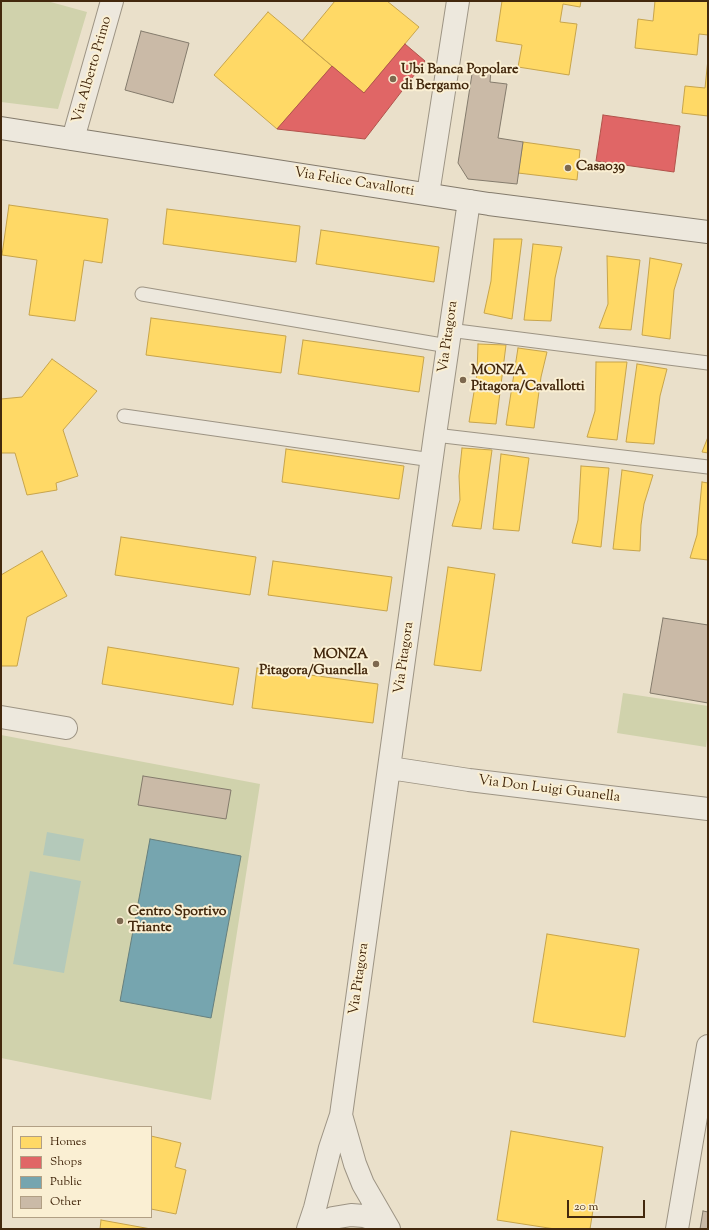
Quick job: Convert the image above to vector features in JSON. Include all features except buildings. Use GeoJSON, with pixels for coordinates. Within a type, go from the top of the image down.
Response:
{"type":"FeatureCollection","features":[{"type":"Feature","properties":{"kind":"street","name":"Via Alberto Primo"},"geometry":{"type":"LineString","coordinates":[[73,139],[112,1]]}},
{"type":"Feature","properties":{"kind":"street"},"geometry":{"type":"LineString","coordinates":[[428,194],[458,1]]}},
{"type":"Feature","properties":{"kind":"street","name":"Via Felice Cavallotti"},"geometry":{"type":"LineString","coordinates":[[1,129],[469,201],[708,232]]}},
{"type":"Feature","properties":{"kind":"street","name":"Via Pitagora"},"geometry":{"type":"LineString","coordinates":[[308,1229],[315,1208],[330,1148],[341,1116],[435,435],[469,201]]}},
{"type":"Feature","properties":{"kind":"street"},"geometry":{"type":"LineString","coordinates":[[1,717],[66,728]]}},
{"type":"Feature","properties":{"kind":"street","name":"Via Don Luigi Guanella"},"geometry":{"type":"LineString","coordinates":[[390,768],[469,780],[708,809]]}},
{"type":"Feature","properties":{"kind":"street"},"geometry":{"type":"LineString","coordinates":[[677,1229],[708,1046]]}},
{"type":"Feature","properties":{"kind":"street","name":"Via Pitagora"},"geometry":{"type":"LineString","coordinates":[[341,1116],[355,1164],[363,1184],[389,1229]]}},
{"type":"Feature","properties":{"kind":"street"},"geometry":{"type":"LineString","coordinates":[[314,1229],[333,1218],[351,1215],[364,1216],[373,1219],[389,1229]]}},
{"type":"Feature","properties":{"kind":"lane"},"geometry":{"type":"LineString","coordinates":[[142,294],[449,338],[708,363]]}},
{"type":"Feature","properties":{"kind":"lane"},"geometry":{"type":"LineString","coordinates":[[124,416],[432,460]]}},
{"type":"Feature","properties":{"kind":"lane"},"geometry":{"type":"LineString","coordinates":[[435,435],[708,467]]}},
{"type":"Feature","properties":{"kind":"green space"},"geometry":{"type":"Polygon","coordinates":[[[1,1],[47,1],[87,12],[58,109],[1,102],[1,1]]]}},
{"type":"Feature","properties":{"kind":"green space"},"geometry":{"type":"Polygon","coordinates":[[[623,693],[708,706],[708,731],[706,747],[617,733],[623,693]]]}},
{"type":"Feature","properties":{"kind":"green space","name":"Centro Sportivo Triante"},"geometry":{"type":"Polygon","coordinates":[[[1,735],[260,784],[211,1100],[1,1058],[1,735]]]}},
{"type":"Feature","properties":{"kind":"shaded area"},"geometry":{"type":"Polygon","coordinates":[[[47,832],[84,839],[80,861],[43,855],[47,832]]]}},
{"type":"Feature","properties":{"kind":"shaded area"},"geometry":{"type":"Polygon","coordinates":[[[30,871],[81,881],[64,973],[13,964],[30,871]]]}},
{"type":"Feature","properties":{"kind":"place","name":"Ubi Banca Popolare di Bergamo"},"geometry":{"type":"Point","coordinates":[393,79]}},
{"type":"Feature","properties":{"kind":"place","name":"Casa039"},"geometry":{"type":"Point","coordinates":[568,168]}},
{"type":"Feature","properties":{"kind":"place","name":"MONZA Pitagora/Cavallotti"},"geometry":{"type":"Point","coordinates":[463,380]}},
{"type":"Feature","properties":{"kind":"place","name":"MONZA Pitagora/Guanella"},"geometry":{"type":"Point","coordinates":[376,664]}},
{"type":"Feature","properties":{"kind":"place","name":"Centro Sportivo Triante"},"geometry":{"type":"Point","coordinates":[120,921]}}]}
